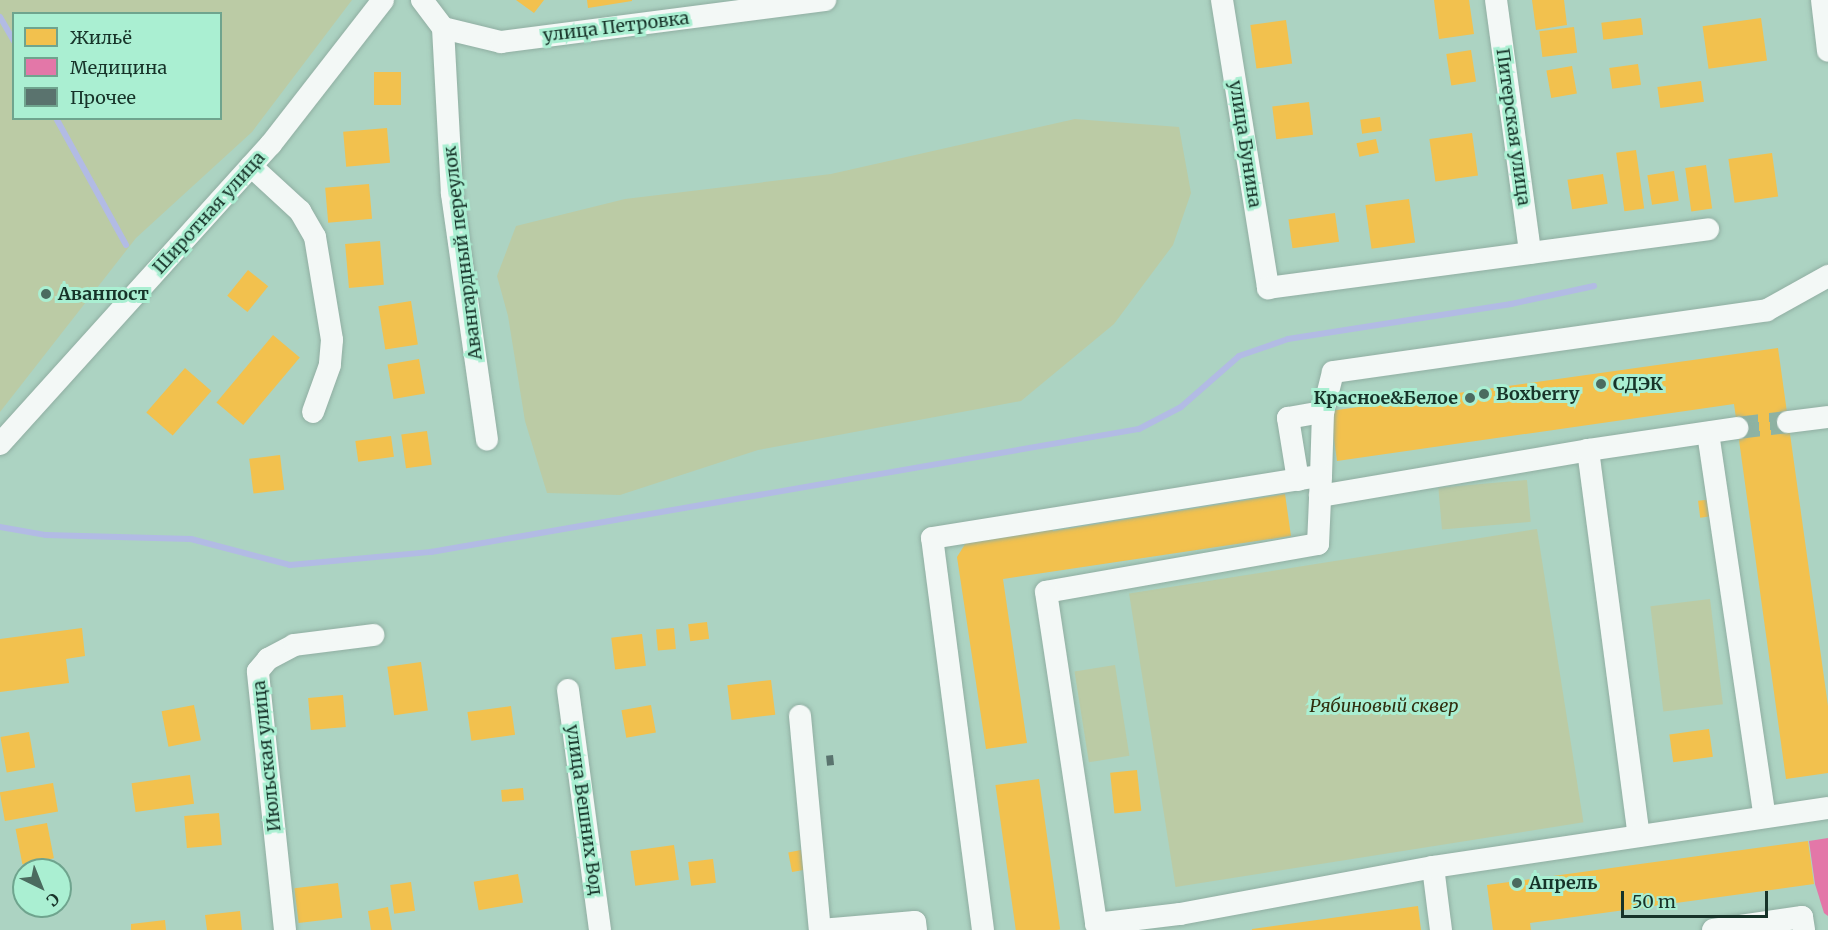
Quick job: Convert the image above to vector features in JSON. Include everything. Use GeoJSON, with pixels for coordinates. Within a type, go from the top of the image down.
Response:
{"type":"FeatureCollection","features":[{"type":"Feature","properties":{"kind":"street","name":"Широтная улица"},"geometry":{"type":"LineString","coordinates":[[0,444],[251,166],[383,0]]}},
{"type":"Feature","properties":{"kind":"street"},"geometry":{"type":"LineString","coordinates":[[422,0],[443,28]]}},
{"type":"Feature","properties":{"kind":"street","name":"улица Петровка"},"geometry":{"type":"LineString","coordinates":[[443,28],[501,42],[825,0]]}},
{"type":"Feature","properties":{"kind":"street","name":"улица Бунина"},"geometry":{"type":"LineString","coordinates":[[1222,0],[1268,288],[1530,253]]}},
{"type":"Feature","properties":{"kind":"street","name":"Питерская улица"},"geometry":{"type":"LineString","coordinates":[[1496,0],[1530,253]]}},
{"type":"Feature","properties":{"kind":"street"},"geometry":{"type":"LineString","coordinates":[[1821,0],[1828,51]]}},
{"type":"Feature","properties":{"kind":"street","name":"Авангардный переулок"},"geometry":{"type":"LineString","coordinates":[[443,28],[452,194],[487,440]]}},
{"type":"Feature","properties":{"kind":"street"},"geometry":{"type":"LineString","coordinates":[[251,166],[300,211],[315,237],[332,340],[330,365],[313,412]]}},
{"type":"Feature","properties":{"kind":"street"},"geometry":{"type":"LineString","coordinates":[[1530,253],[1708,229]]}},
{"type":"Feature","properties":{"kind":"street"},"geometry":{"type":"LineString","coordinates":[[1828,276],[1767,310],[1333,372],[1323,412],[1318,544],[1046,592],[1096,924],[1180,914],[1433,867],[1828,808]]}},
{"type":"Feature","properties":{"kind":"street"},"geometry":{"type":"LineString","coordinates":[[1298,480],[1288,418],[1323,412]]}},
{"type":"Feature","properties":{"kind":"street"},"geometry":{"type":"LineString","coordinates":[[1788,422],[1828,417]]}},
{"type":"Feature","properties":{"kind":"street"},"geometry":{"type":"LineString","coordinates":[[983,930],[932,538],[1298,480],[1321,486],[1737,428]]}},
{"type":"Feature","properties":{"kind":"street"},"geometry":{"type":"LineString","coordinates":[[1708,433],[1765,817]]}},
{"type":"Feature","properties":{"kind":"street"},"geometry":{"type":"LineString","coordinates":[[1588,450],[1639,836]]}},
{"type":"Feature","properties":{"kind":"street","name":"Июльская улица"},"geometry":{"type":"LineString","coordinates":[[285,930],[258,671],[268,658],[294,645],[373,635]]}},
{"type":"Feature","properties":{"kind":"street","name":"улица Вешних Вод"},"geometry":{"type":"LineString","coordinates":[[568,690],[600,930]]}},
{"type":"Feature","properties":{"kind":"street"},"geometry":{"type":"LineString","coordinates":[[800,716],[821,930],[915,922],[916,930]]}},
{"type":"Feature","properties":{"kind":"street"},"geometry":{"type":"LineString","coordinates":[[1433,867],[1441,930]]}},
{"type":"Feature","properties":{"kind":"street"},"geometry":{"type":"LineString","coordinates":[[1713,930],[1802,917],[1804,930]]}},
{"type":"Feature","properties":{"kind":"green space","name":"Аванпост"},"geometry":{"type":"Polygon","coordinates":[[[0,0],[352,0],[252,132],[136,238],[0,412],[0,0]]]}},
{"type":"Feature","properties":{"kind":"green space"},"geometry":{"type":"Polygon","coordinates":[[[1075,119],[1179,127],[1191,193],[1173,245],[1114,324],[1021,401],[758,450],[620,495],[547,493],[525,421],[508,316],[497,276],[516,226],[625,199],[831,174],[1075,119]]]}},
{"type":"Feature","properties":{"kind":"green space"},"geometry":{"type":"Polygon","coordinates":[[[1527,480],[1531,522],[1442,530],[1438,488],[1527,480]]]}},
{"type":"Feature","properties":{"kind":"green space","name":"Рябиновый сквер"},"geometry":{"type":"Polygon","coordinates":[[[1537,529],[1583,822],[1176,887],[1129,594],[1537,529]]]}},
{"type":"Feature","properties":{"kind":"green space"},"geometry":{"type":"Polygon","coordinates":[[[1710,599],[1723,704],[1663,712],[1650,606],[1710,599]]]}},
{"type":"Feature","properties":{"kind":"green space"},"geometry":{"type":"Polygon","coordinates":[[[1115,665],[1129,756],[1089,762],[1075,671],[1115,665]]]}},
{"type":"Feature","properties":{"kind":"building: Жильё"},"geometry":{"type":"Polygon","coordinates":[[[516,0],[544,0],[534,13],[516,0]]]}},
{"type":"Feature","properties":{"kind":"building: Жильё"},"geometry":{"type":"Polygon","coordinates":[[[587,0],[632,0],[632,1],[588,8],[587,0]]]}},
{"type":"Feature","properties":{"kind":"building: Жильё"},"geometry":{"type":"Polygon","coordinates":[[[1434,0],[1469,0],[1474,34],[1439,39],[1434,0]]]}},
{"type":"Feature","properties":{"kind":"building: Жильё"},"geometry":{"type":"Polygon","coordinates":[[[1532,0],[1564,0],[1567,25],[1536,30],[1532,0]]]}},
{"type":"Feature","properties":{"kind":"building: Жильё"},"geometry":{"type":"Polygon","coordinates":[[[1641,18],[1643,35],[1603,40],[1601,23],[1641,18]]]}},
{"type":"Feature","properties":{"kind":"building: Жильё"},"geometry":{"type":"Polygon","coordinates":[[[1761,18],[1767,61],[1709,69],[1703,26],[1761,18]]]}},
{"type":"Feature","properties":{"kind":"building: Жильё"},"geometry":{"type":"Polygon","coordinates":[[[1286,20],[1292,64],[1256,69],[1250,25],[1286,20]]]}},
{"type":"Feature","properties":{"kind":"building: Жильё"},"geometry":{"type":"Polygon","coordinates":[[[1574,27],[1577,53],[1542,57],[1539,31],[1574,27]]]}},
{"type":"Feature","properties":{"kind":"building: Жильё"},"geometry":{"type":"Polygon","coordinates":[[[1471,50],[1476,82],[1451,86],[1446,54],[1471,50]]]}},
{"type":"Feature","properties":{"kind":"building: Жильё"},"geometry":{"type":"Polygon","coordinates":[[[1638,64],[1641,85],[1612,89],[1609,68],[1638,64]]]}},
{"type":"Feature","properties":{"kind":"building: Жильё"},"geometry":{"type":"Polygon","coordinates":[[[1572,66],[1577,94],[1551,98],[1546,71],[1572,66]]]}},
{"type":"Feature","properties":{"kind":"building: Жильё"},"geometry":{"type":"Polygon","coordinates":[[[374,72],[401,72],[401,105],[374,105],[374,72]]]}},
{"type":"Feature","properties":{"kind":"building: Жильё"},"geometry":{"type":"Polygon","coordinates":[[[1701,81],[1704,102],[1660,108],[1657,87],[1701,81]]]}},
{"type":"Feature","properties":{"kind":"building: Жильё"},"geometry":{"type":"Polygon","coordinates":[[[1309,102],[1313,135],[1276,139],[1272,107],[1309,102]]]}},
{"type":"Feature","properties":{"kind":"building: Жильё"},"geometry":{"type":"Polygon","coordinates":[[[1380,117],[1382,131],[1362,134],[1360,120],[1380,117]]]}},
{"type":"Feature","properties":{"kind":"building: Жильё"},"geometry":{"type":"Polygon","coordinates":[[[387,128],[390,163],[346,167],[343,132],[387,128]]]}},
{"type":"Feature","properties":{"kind":"building: Жильё"},"geometry":{"type":"Polygon","coordinates":[[[1472,133],[1478,176],[1435,182],[1429,139],[1472,133]]]}},
{"type":"Feature","properties":{"kind":"building: Жильё"},"geometry":{"type":"Polygon","coordinates":[[[1376,139],[1379,153],[1359,157],[1356,143],[1376,139]]]}},
{"type":"Feature","properties":{"kind":"building: Жильё"},"geometry":{"type":"Polygon","coordinates":[[[1636,150],[1644,208],[1624,211],[1616,153],[1636,150]]]}},
{"type":"Feature","properties":{"kind":"building: Жильё"},"geometry":{"type":"Polygon","coordinates":[[[1772,153],[1778,197],[1735,203],[1728,159],[1772,153]]]}},
{"type":"Feature","properties":{"kind":"building: Жильё"},"geometry":{"type":"Polygon","coordinates":[[[1706,165],[1712,209],[1691,211],[1685,168],[1706,165]]]}},
{"type":"Feature","properties":{"kind":"building: Жильё"},"geometry":{"type":"Polygon","coordinates":[[[1674,171],[1679,201],[1652,205],[1647,175],[1674,171]]]}},
{"type":"Feature","properties":{"kind":"building: Жильё"},"geometry":{"type":"Polygon","coordinates":[[[1603,174],[1608,204],[1572,209],[1567,180],[1603,174]]]}},
{"type":"Feature","properties":{"kind":"building: Жильё"},"geometry":{"type":"Polygon","coordinates":[[[369,184],[372,219],[328,223],[325,188],[369,184]]]}},
{"type":"Feature","properties":{"kind":"building: Жильё"},"geometry":{"type":"Polygon","coordinates":[[[1409,199],[1415,243],[1372,249],[1365,205],[1409,199]]]}},
{"type":"Feature","properties":{"kind":"building: Жильё"},"geometry":{"type":"Polygon","coordinates":[[[1335,213],[1339,242],[1292,248],[1288,220],[1335,213]]]}},
{"type":"Feature","properties":{"kind":"building: Жильё"},"geometry":{"type":"Polygon","coordinates":[[[380,241],[384,285],[349,288],[345,244],[380,241]]]}},
{"type":"Feature","properties":{"kind":"building: Жильё"},"geometry":{"type":"Polygon","coordinates":[[[248,270],[268,286],[247,312],[227,296],[248,270]]]}},
{"type":"Feature","properties":{"kind":"building: Жильё"},"geometry":{"type":"Polygon","coordinates":[[[411,301],[418,344],[385,350],[378,306],[411,301]]]}},
{"type":"Feature","properties":{"kind":"building: Жильё"},"geometry":{"type":"Polygon","coordinates":[[[273,335],[300,357],[243,425],[216,402],[273,335]]]}},
{"type":"Feature","properties":{"kind":"building: Жильё"},"geometry":{"type":"Polygon","coordinates":[[[1778,348],[1828,706],[1828,773],[1786,779],[1734,404],[1337,461],[1330,411],[1778,348]]]}},
{"type":"Feature","properties":{"kind":"building: Жильё"},"geometry":{"type":"Polygon","coordinates":[[[419,359],[425,393],[394,399],[387,365],[419,359]]]}},
{"type":"Feature","properties":{"kind":"building: Жильё"},"geometry":{"type":"Polygon","coordinates":[[[185,368],[211,391],[173,435],[146,413],[185,368]]]}},
{"type":"Feature","properties":{"kind":"building: Жильё"},"geometry":{"type":"Polygon","coordinates":[[[427,431],[432,465],[406,468],[401,435],[427,431]]]}},
{"type":"Feature","properties":{"kind":"building: Жильё"},"geometry":{"type":"Polygon","coordinates":[[[391,436],[394,457],[358,462],[355,441],[391,436]]]}},
{"type":"Feature","properties":{"kind":"building: Жильё"},"geometry":{"type":"Polygon","coordinates":[[[280,455],[284,490],[253,494],[249,459],[280,455]]]}},
{"type":"Feature","properties":{"kind":"building: Жильё"},"geometry":{"type":"Polygon","coordinates":[[[1285,494],[1291,536],[1003,579],[1027,743],[986,749],[957,557],[967,541],[1051,526],[1053,531],[1285,494]]]}},
{"type":"Feature","properties":{"kind":"building: Жильё"},"geometry":{"type":"Polygon","coordinates":[[[1713,499],[1715,516],[1700,518],[1698,501],[1713,499]]]}},
{"type":"Feature","properties":{"kind":"building: Жильё"},"geometry":{"type":"Polygon","coordinates":[[[707,622],[709,639],[690,641],[688,624],[707,622]]]}},
{"type":"Feature","properties":{"kind":"building: Жильё"},"geometry":{"type":"Polygon","coordinates":[[[82,628],[85,656],[66,659],[69,683],[0,692],[0,639],[82,628]]]}},
{"type":"Feature","properties":{"kind":"building: Жильё"},"geometry":{"type":"Polygon","coordinates":[[[674,628],[676,649],[658,650],[656,630],[674,628]]]}},
{"type":"Feature","properties":{"kind":"building: Жильё"},"geometry":{"type":"Polygon","coordinates":[[[642,634],[646,666],[615,670],[611,638],[642,634]]]}},
{"type":"Feature","properties":{"kind":"building: Жильё"},"geometry":{"type":"Polygon","coordinates":[[[421,662],[428,711],[394,715],[387,667],[421,662]]]}},
{"type":"Feature","properties":{"kind":"building: Жильё"},"geometry":{"type":"Polygon","coordinates":[[[771,680],[775,715],[732,720],[727,685],[771,680]]]}},
{"type":"Feature","properties":{"kind":"building: Жильё"},"geometry":{"type":"Polygon","coordinates":[[[343,695],[346,727],[311,730],[308,698],[343,695]]]}},
{"type":"Feature","properties":{"kind":"building: Жильё"},"geometry":{"type":"Polygon","coordinates":[[[194,705],[201,740],[168,747],[162,711],[194,705]]]}},
{"type":"Feature","properties":{"kind":"building: Жильё"},"geometry":{"type":"Polygon","coordinates":[[[651,705],[656,733],[626,738],[621,710],[651,705]]]}},
{"type":"Feature","properties":{"kind":"building: Жильё"},"geometry":{"type":"Polygon","coordinates":[[[511,706],[515,735],[471,741],[467,712],[511,706]]]}},
{"type":"Feature","properties":{"kind":"building: Жильё"},"geometry":{"type":"Polygon","coordinates":[[[1709,729],[1713,757],[1673,762],[1669,735],[1709,729]]]}},
{"type":"Feature","properties":{"kind":"building: Жильё"},"geometry":{"type":"Polygon","coordinates":[[[29,732],[35,767],[7,772],[0,737],[29,732]]]}},
{"type":"Feature","properties":{"kind":"building: Жильё"},"geometry":{"type":"Polygon","coordinates":[[[1137,770],[1141,811],[1114,814],[1110,773],[1137,770]]]}},
{"type":"Feature","properties":{"kind":"building: Жильё"},"geometry":{"type":"Polygon","coordinates":[[[190,775],[194,804],[136,812],[132,783],[190,775]]]}},
{"type":"Feature","properties":{"kind":"building: Жильё"},"geometry":{"type":"Polygon","coordinates":[[[1039,779],[1060,930],[1016,930],[995,785],[1039,779]]]}},
{"type":"Feature","properties":{"kind":"building: Жильё"},"geometry":{"type":"Polygon","coordinates":[[[53,783],[58,812],[5,821],[0,792],[53,783]]]}},
{"type":"Feature","properties":{"kind":"building: Жильё"},"geometry":{"type":"Polygon","coordinates":[[[523,788],[524,800],[502,802],[501,790],[523,788]]]}},
{"type":"Feature","properties":{"kind":"building: Жильё"},"geometry":{"type":"Polygon","coordinates":[[[219,813],[222,845],[187,848],[184,816],[219,813]]]}},
{"type":"Feature","properties":{"kind":"building: Жильё"},"geometry":{"type":"Polygon","coordinates":[[[47,823],[54,858],[21,858],[16,829],[47,823]]]}},
{"type":"Feature","properties":{"kind":"building: Жильё"},"geometry":{"type":"Polygon","coordinates":[[[1808,841],[1814,884],[1530,923],[1531,930],[1493,930],[1487,885],[1808,841]]]}},
{"type":"Feature","properties":{"kind":"building: Жильё"},"geometry":{"type":"Polygon","coordinates":[[[674,845],[679,880],[635,886],[630,851],[674,845]]]}},
{"type":"Feature","properties":{"kind":"building: Жильё"},"geometry":{"type":"Polygon","coordinates":[[[801,850],[805,870],[792,872],[788,852],[801,850]]]}},
{"type":"Feature","properties":{"kind":"building: Жильё"},"geometry":{"type":"Polygon","coordinates":[[[713,859],[716,883],[691,886],[688,862],[713,859]]]}},
{"type":"Feature","properties":{"kind":"building: Жильё"},"geometry":{"type":"Polygon","coordinates":[[[518,874],[523,903],[479,910],[474,882],[518,874]]]}},
{"type":"Feature","properties":{"kind":"building: Жильё"},"geometry":{"type":"Polygon","coordinates":[[[411,882],[415,911],[394,914],[390,885],[411,882]]]}},
{"type":"Feature","properties":{"kind":"building: Жильё"},"geometry":{"type":"Polygon","coordinates":[[[338,883],[342,918],[299,923],[294,888],[338,883]]]}},
{"type":"Feature","properties":{"kind":"building: Жильё"},"geometry":{"type":"Polygon","coordinates":[[[1418,906],[1421,930],[1252,930],[1252,929],[1418,906]]]}},
{"type":"Feature","properties":{"kind":"building: Жильё"},"geometry":{"type":"Polygon","coordinates":[[[388,907],[392,930],[371,930],[368,911],[388,907]]]}},
{"type":"Feature","properties":{"kind":"building: Жильё"},"geometry":{"type":"Polygon","coordinates":[[[240,911],[242,930],[207,930],[205,915],[240,911]]]}},
{"type":"Feature","properties":{"kind":"building: Жильё"},"geometry":{"type":"Polygon","coordinates":[[[165,920],[166,930],[131,930],[131,924],[165,920]]]}},
{"type":"Feature","properties":{"kind":"building: Медицина"},"geometry":{"type":"Polygon","coordinates":[[[1828,838],[1828,916],[1824,913],[1815,884],[1809,841],[1828,838]]]}},
{"type":"Feature","properties":{"kind":"building: Прочее"},"geometry":{"type":"Polygon","coordinates":[[[833,755],[834,765],[827,766],[826,756],[833,755]]]}},
{"type":"Feature","properties":{"kind":"waterway"},"geometry":{"type":"LineString","coordinates":[[0,17],[12,38]]}},
{"type":"Feature","properties":{"kind":"waterway"},"geometry":{"type":"LineString","coordinates":[[57,120],[126,245]]}},
{"type":"Feature","properties":{"kind":"waterway"},"geometry":{"type":"LineString","coordinates":[[0,527],[46,535],[191,539],[290,565],[431,552],[1139,429],[1181,407],[1239,356],[1288,339],[1511,304],[1594,286]]}},
{"type":"Feature","properties":{"kind":"tunnel"},"geometry":{"type":"LineString","coordinates":[[1737,428],[1788,422]]}},
{"type":"Feature","properties":{"kind":"place","name":"Аванпост"},"geometry":{"type":"Point","coordinates":[46,294]}},
{"type":"Feature","properties":{"kind":"place","name":"СДЭК"},"geometry":{"type":"Point","coordinates":[1601,384]}},
{"type":"Feature","properties":{"kind":"place","name":"Boxberry"},"geometry":{"type":"Point","coordinates":[1484,394]}},
{"type":"Feature","properties":{"kind":"place","name":"Красное&Белое"},"geometry":{"type":"Point","coordinates":[1470,398]}},
{"type":"Feature","properties":{"kind":"place","name":"Апрель"},"geometry":{"type":"Point","coordinates":[1517,883]}}]}
